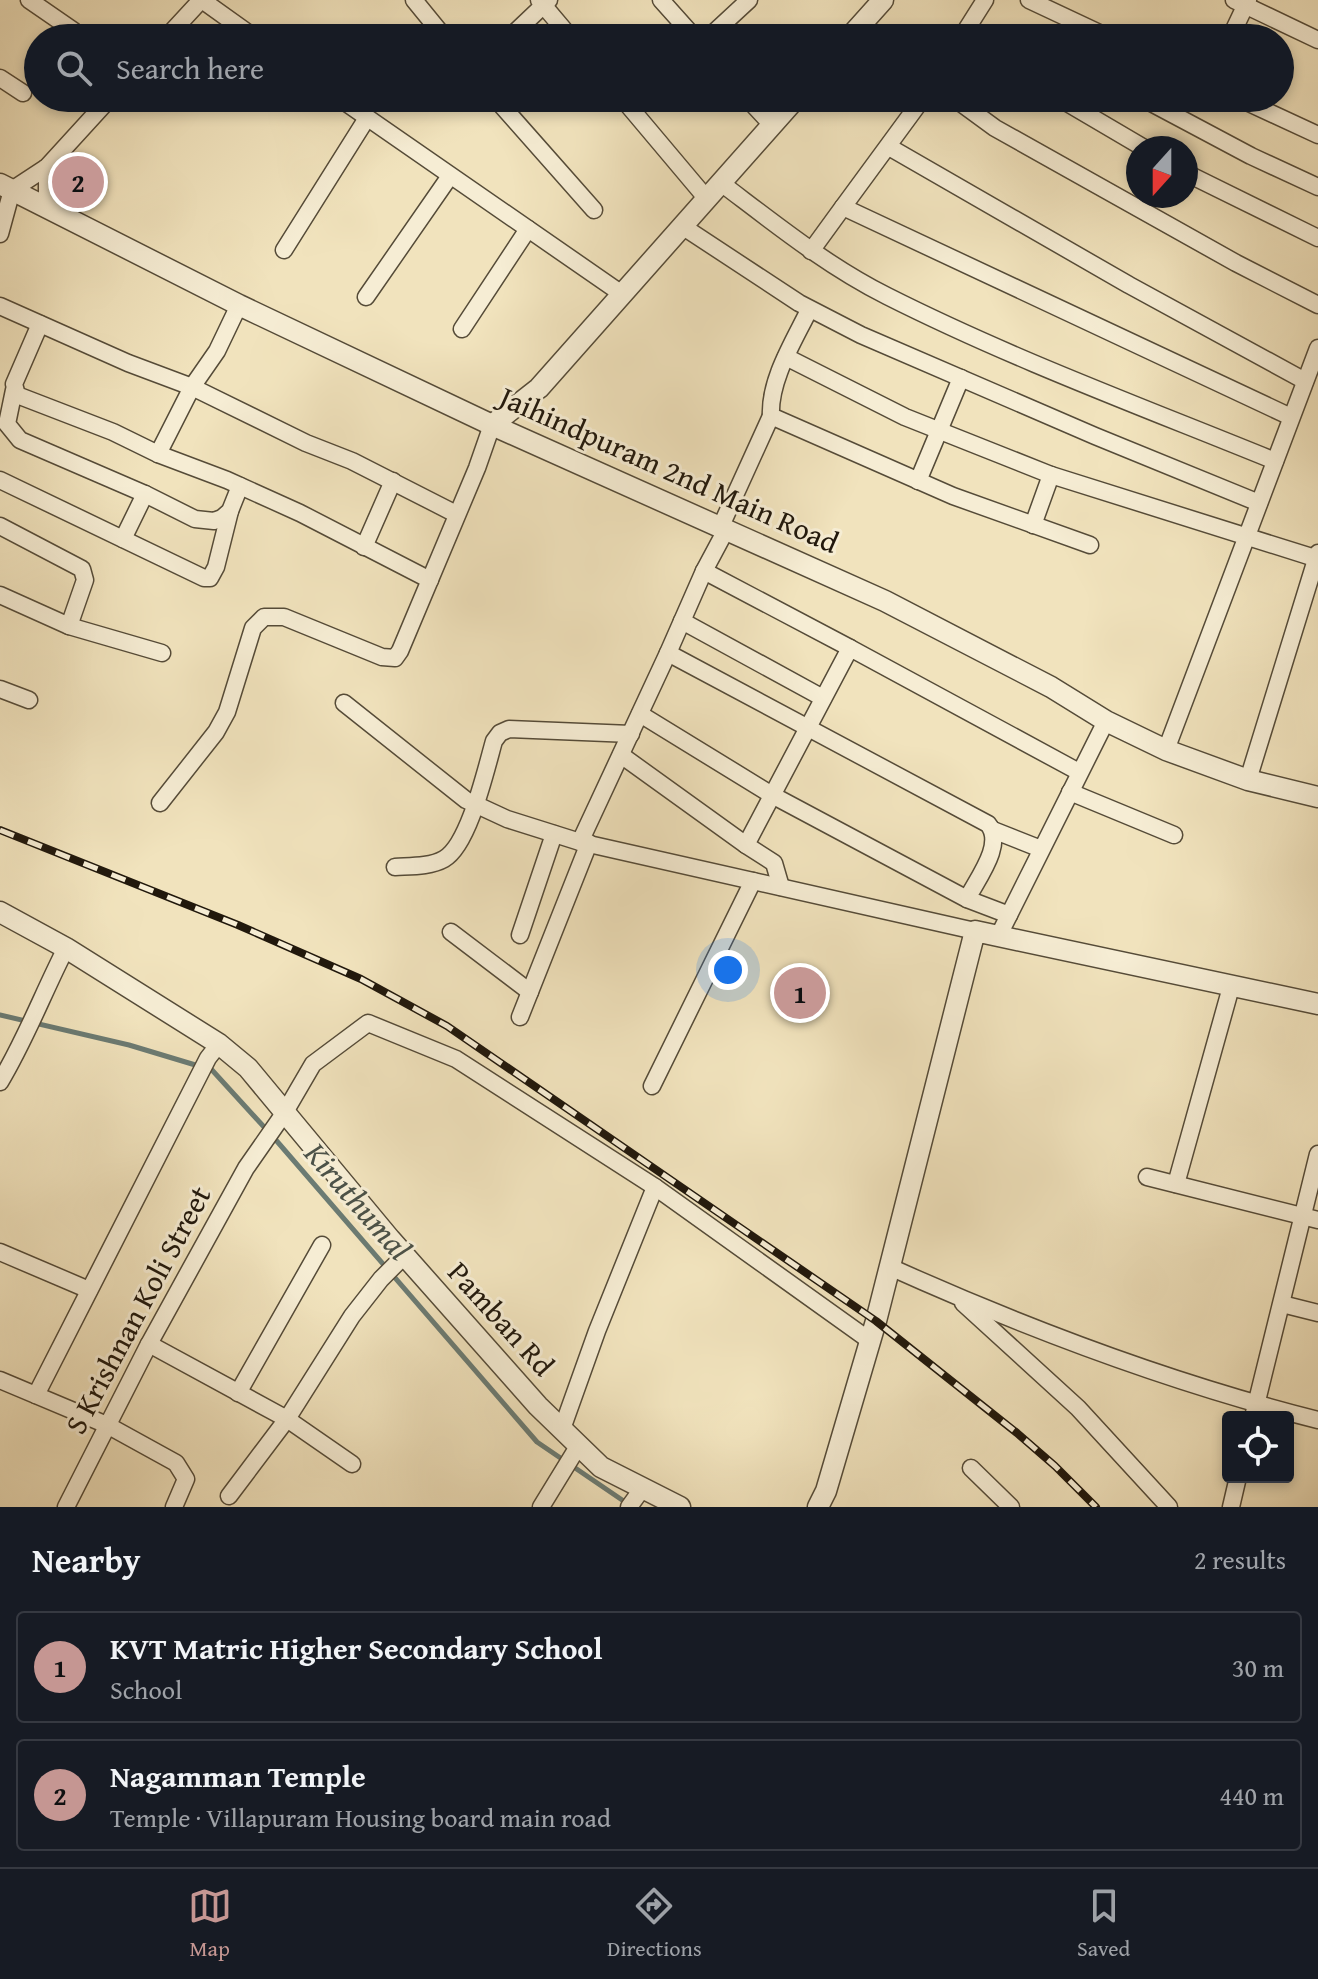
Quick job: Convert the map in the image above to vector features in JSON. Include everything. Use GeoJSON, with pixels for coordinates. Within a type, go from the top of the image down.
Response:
{"type":"FeatureCollection","features":[{"type":"Feature","properties":{"kind":"street"},"geometry":{"type":"LineString","coordinates":[[29,0],[64,24]]}},
{"type":"Feature","properties":{"kind":"street"},"geometry":{"type":"LineString","coordinates":[[179,24],[202,0],[235,24]]}},
{"type":"Feature","properties":{"kind":"street"},"geometry":{"type":"LineString","coordinates":[[414,0],[434,24]]}},
{"type":"Feature","properties":{"kind":"street"},"geometry":{"type":"LineString","coordinates":[[661,0],[682,24]]}},
{"type":"Feature","properties":{"kind":"street"},"geometry":{"type":"LineString","coordinates":[[723,24],[749,0]]}},
{"type":"Feature","properties":{"kind":"street"},"geometry":{"type":"LineString","coordinates":[[862,24],[883,0]]}},
{"type":"Feature","properties":{"kind":"street"},"geometry":{"type":"LineString","coordinates":[[970,24],[985,0]]}},
{"type":"Feature","properties":{"kind":"street"},"geometry":{"type":"LineString","coordinates":[[1029,0],[1080,24]]}},
{"type":"Feature","properties":{"kind":"street"},"geometry":{"type":"LineString","coordinates":[[522,24],[544,1],[561,24]]}},
{"type":"Feature","properties":{"kind":"street"},"geometry":{"type":"LineString","coordinates":[[1235,24],[1242,2],[1286,24]]}},
{"type":"Feature","properties":{"kind":"street"},"geometry":{"type":"LineString","coordinates":[[1294,28],[1318,40]]}},
{"type":"Feature","properties":{"kind":"street"},"geometry":{"type":"LineString","coordinates":[[0,78],[23,93]]}},
{"type":"Feature","properties":{"kind":"street"},"geometry":{"type":"LineString","coordinates":[[0,234],[6,187],[47,167],[97,112]]}},
{"type":"Feature","properties":{"kind":"street"},"geometry":{"type":"LineString","coordinates":[[359,112],[622,294]]}},
{"type":"Feature","properties":{"kind":"street"},"geometry":{"type":"LineString","coordinates":[[507,112],[594,210]]}},
{"type":"Feature","properties":{"kind":"street"},"geometry":{"type":"LineString","coordinates":[[636,112],[714,191],[886,296],[1036,363],[1275,461]]}},
{"type":"Feature","properties":{"kind":"street"},"geometry":{"type":"LineString","coordinates":[[760,112],[772,125]]}},
{"type":"Feature","properties":{"kind":"street"},"geometry":{"type":"LineString","coordinates":[[160,803],[216,732],[227,712],[253,628],[264,617],[284,617],[390,659],[395,658],[492,425],[539,388],[784,112]]}},
{"type":"Feature","properties":{"kind":"street"},"geometry":{"type":"LineString","coordinates":[[817,255],[894,149],[915,112]]}},
{"type":"Feature","properties":{"kind":"street"},"geometry":{"type":"LineString","coordinates":[[973,112],[995,128],[1223,256],[1318,305]]}},
{"type":"Feature","properties":{"kind":"street"},"geometry":{"type":"LineString","coordinates":[[1083,112],[1126,137]]}},
{"type":"Feature","properties":{"kind":"street"},"geometry":{"type":"LineString","coordinates":[[1168,112],[1318,187]]}},
{"type":"Feature","properties":{"kind":"street"},"geometry":{"type":"LineString","coordinates":[[1268,112],[1318,135]]}},
{"type":"Feature","properties":{"kind":"street"},"geometry":{"type":"LineString","coordinates":[[284,250],[367,118]]}},
{"type":"Feature","properties":{"kind":"street"},"geometry":{"type":"LineString","coordinates":[[894,149],[1129,285],[1305,381]]}},
{"type":"Feature","properties":{"kind":"street"},"geometry":{"type":"LineString","coordinates":[[47,167],[47,208]]}},
{"type":"Feature","properties":{"kind":"street"},"geometry":{"type":"LineString","coordinates":[[366,297],[450,176]]}},
{"type":"Feature","properties":{"kind":"street"},"geometry":{"type":"LineString","coordinates":[[1198,179],[1318,238]]}},
{"type":"Feature","properties":{"kind":"street","name":"Jaihindpuram 2nd Main Road"},"geometry":{"type":"LineString","coordinates":[[6,187],[239,305],[492,425],[885,601],[1051,687],[1106,721],[1166,750],[1248,780],[1318,797]]}},
{"type":"Feature","properties":{"kind":"street"},"geometry":{"type":"LineString","coordinates":[[849,210],[1291,417]]}},
{"type":"Feature","properties":{"kind":"street"},"geometry":{"type":"LineString","coordinates":[[682,226],[799,303],[861,335],[1259,503]]}},
{"type":"Feature","properties":{"kind":"street"},"geometry":{"type":"LineString","coordinates":[[462,329],[528,229]]}},
{"type":"Feature","properties":{"kind":"street"},"geometry":{"type":"LineString","coordinates":[[520,1017],[584,842],[771,416],[770,403],[786,357],[799,303]]}},
{"type":"Feature","properties":{"kind":"street"},"geometry":{"type":"LineString","coordinates":[[158,454],[192,387],[217,351],[239,305]]}},
{"type":"Feature","properties":{"kind":"street"},"geometry":{"type":"LineString","coordinates":[[0,306],[128,363],[192,387],[306,443],[352,461],[456,514]]}},
{"type":"Feature","properties":{"kind":"street"},"geometry":{"type":"LineString","coordinates":[[40,324],[14,384],[7,424],[20,440],[195,519],[214,521],[230,511]]}},
{"type":"Feature","properties":{"kind":"street"},"geometry":{"type":"LineString","coordinates":[[1166,750],[1318,348]]}},
{"type":"Feature","properties":{"kind":"street"},"geometry":{"type":"LineString","coordinates":[[786,357],[905,417],[1051,475],[1246,538],[1317,557],[1248,780]]}},
{"type":"Feature","properties":{"kind":"street"},"geometry":{"type":"LineString","coordinates":[[918,481],[961,378]]}},
{"type":"Feature","properties":{"kind":"street"},"geometry":{"type":"LineString","coordinates":[[14,390],[23,399],[89,422],[300,513],[430,580]]}},
{"type":"Feature","properties":{"kind":"street"},"geometry":{"type":"LineString","coordinates":[[771,416],[918,481],[1090,545]]}},
{"type":"Feature","properties":{"kind":"street"},"geometry":{"type":"LineString","coordinates":[[1033,525],[1051,475]]}},
{"type":"Feature","properties":{"kind":"street"},"geometry":{"type":"LineString","coordinates":[[0,480],[198,576],[210,578],[240,486]]}},
{"type":"Feature","properties":{"kind":"street"},"geometry":{"type":"LineString","coordinates":[[364,547],[393,481]]}},
{"type":"Feature","properties":{"kind":"street"},"geometry":{"type":"LineString","coordinates":[[123,539],[145,494]]}},
{"type":"Feature","properties":{"kind":"street"},"geometry":{"type":"LineString","coordinates":[[0,526],[82,569],[85,574],[69,626]]}},
{"type":"Feature","properties":{"kind":"street"},"geometry":{"type":"LineString","coordinates":[[704,571],[1079,772]]}},
{"type":"Feature","properties":{"kind":"street"},"geometry":{"type":"LineString","coordinates":[[0,595],[69,626],[162,653]]}},
{"type":"Feature","properties":{"kind":"street"},"geometry":{"type":"LineString","coordinates":[[682,621],[823,698]]}},
{"type":"Feature","properties":{"kind":"street"},"geometry":{"type":"LineString","coordinates":[[746,845],[850,648]]}},
{"type":"Feature","properties":{"kind":"street"},"geometry":{"type":"LineString","coordinates":[[668,653],[988,824],[993,830],[1041,849]]}},
{"type":"Feature","properties":{"kind":"street"},"geometry":{"type":"LineString","coordinates":[[0,689],[29,700]]}},
{"type":"Feature","properties":{"kind":"street"},"geometry":{"type":"LineString","coordinates":[[344,703],[466,800],[507,819],[554,834],[998,937],[1318,1004]]}},
{"type":"Feature","properties":{"kind":"street"},"geometry":{"type":"LineString","coordinates":[[640,714],[772,795],[967,899],[1009,915]]}},
{"type":"Feature","properties":{"kind":"street"},"geometry":{"type":"LineString","coordinates":[[998,937],[1106,721]]}},
{"type":"Feature","properties":{"kind":"street"},"geometry":{"type":"LineString","coordinates":[[395,867],[444,859],[456,848],[476,805],[494,741],[500,733],[509,729],[631,734]]}},
{"type":"Feature","properties":{"kind":"street"},"geometry":{"type":"LineString","coordinates":[[621,755],[774,863],[781,887]]}},
{"type":"Feature","properties":{"kind":"street"},"geometry":{"type":"LineString","coordinates":[[1070,792],[1174,835]]}},
{"type":"Feature","properties":{"kind":"street"},"geometry":{"type":"LineString","coordinates":[[967,899],[994,845],[993,830]]}},
{"type":"Feature","properties":{"kind":"street"},"geometry":{"type":"LineString","coordinates":[[520,935],[554,834]]}},
{"type":"Feature","properties":{"kind":"street"},"geometry":{"type":"LineString","coordinates":[[652,1086],[753,881]]}},
{"type":"Feature","properties":{"kind":"street","name":"Pamban Rd"},"geometry":{"type":"LineString","coordinates":[[0,912],[66,948],[214,1051],[248,1068],[281,1117],[400,1260],[562,1429],[575,1450],[601,1467],[635,1498],[680,1507]]}},
{"type":"Feature","properties":{"kind":"street"},"geometry":{"type":"LineString","coordinates":[[818,1507],[826,1491],[890,1267],[975,931]]}},
{"type":"Feature","properties":{"kind":"street"},"geometry":{"type":"LineString","coordinates":[[451,932],[530,992]]}},
{"type":"Feature","properties":{"kind":"street"},"geometry":{"type":"LineString","coordinates":[[0,1082],[27,1035],[66,948]]}},
{"type":"Feature","properties":{"kind":"street"},"geometry":{"type":"LineString","coordinates":[[1176,1184],[1231,987]]}},
{"type":"Feature","properties":{"kind":"street","name":"S Krishnan Koli Street"},"geometry":{"type":"LineString","coordinates":[[66,1507],[149,1344],[246,1168],[313,1064],[368,1023],[456,1059],[655,1187]]}},
{"type":"Feature","properties":{"kind":"street"},"geometry":{"type":"LineString","coordinates":[[36,1395],[214,1051]]}},
{"type":"Feature","properties":{"kind":"street"},"geometry":{"type":"LineString","coordinates":[[890,1267],[1067,1341],[1254,1411],[1282,1304],[1310,1218],[1318,1154]]}},
{"type":"Feature","properties":{"kind":"street"},"geometry":{"type":"LineString","coordinates":[[1147,1177],[1310,1218]]}},
{"type":"Feature","properties":{"kind":"street"},"geometry":{"type":"LineString","coordinates":[[562,1429],[597,1331],[655,1187],[869,1340]]}},
{"type":"Feature","properties":{"kind":"street"},"geometry":{"type":"LineString","coordinates":[[238,1393],[322,1245]]}},
{"type":"Feature","properties":{"kind":"street"},"geometry":{"type":"LineString","coordinates":[[1,1254],[89,1290]]}},
{"type":"Feature","properties":{"kind":"street"},"geometry":{"type":"LineString","coordinates":[[229,1496],[287,1419],[352,1316],[400,1260]]}},
{"type":"Feature","properties":{"kind":"street"},"geometry":{"type":"LineString","coordinates":[[954,1296],[1078,1408],[1169,1507]]}},
{"type":"Feature","properties":{"kind":"street"},"geometry":{"type":"LineString","coordinates":[[1282,1304],[1318,1313]]}},
{"type":"Feature","properties":{"kind":"street"},"geometry":{"type":"LineString","coordinates":[[149,1344],[287,1419],[352,1464]]}},
{"type":"Feature","properties":{"kind":"street"},"geometry":{"type":"LineString","coordinates":[[0,1380],[107,1425],[176,1463],[186,1479],[174,1507]]}},
{"type":"Feature","properties":{"kind":"street"},"geometry":{"type":"LineString","coordinates":[[1294,1417],[1318,1420]]}},
{"type":"Feature","properties":{"kind":"street"},"geometry":{"type":"LineString","coordinates":[[541,1507],[575,1450]]}},
{"type":"Feature","properties":{"kind":"street"},"geometry":{"type":"LineString","coordinates":[[971,1468],[1011,1507]]}},
{"type":"Feature","properties":{"kind":"street"},"geometry":{"type":"LineString","coordinates":[[1231,1507],[1237,1483]]}},
{"type":"Feature","properties":{"kind":"waterway","name":"Kiruthumal"},"geometry":{"type":"LineString","coordinates":[[0,1015],[129,1045],[212,1070],[537,1442],[628,1504]]}},
{"type":"Feature","properties":{"kind":"railway"},"geometry":{"type":"LineString","coordinates":[[0,830],[238,925],[361,979],[447,1026],[876,1321],[1017,1433],[1096,1507]]}},
{"type":"Feature","properties":{"kind":"place","name":"Nagamman Temple"},"geometry":{"type":"Point","coordinates":[78,182]}},
{"type":"Feature","properties":{"kind":"place","name":"KVT Matric Higher Secondary School"},"geometry":{"type":"Point","coordinates":[800,993]}}]}
